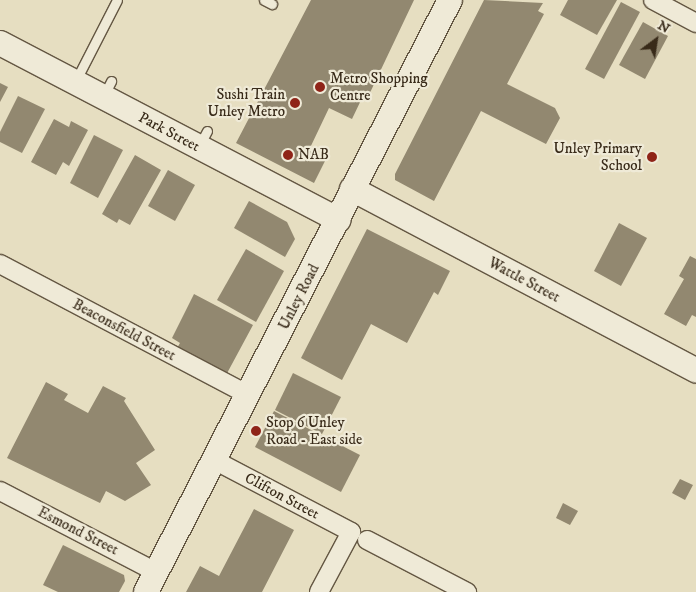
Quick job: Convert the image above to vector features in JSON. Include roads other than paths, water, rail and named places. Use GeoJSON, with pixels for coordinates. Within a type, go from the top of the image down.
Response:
{"type":"FeatureCollection","features":[{"type":"Feature","properties":{"kind":"street","name":"Unley Road"},"geometry":{"type":"LineString","coordinates":[[151,582],[339,220],[352,190],[450,0]]}},
{"type":"Feature","properties":{"kind":"street"},"geometry":{"type":"LineString","coordinates":[[653,0],[696,23]]}},
{"type":"Feature","properties":{"kind":"street","name":"Park Street"},"geometry":{"type":"LineString","coordinates":[[0,43],[75,82],[107,89],[203,139],[339,220]]}},
{"type":"Feature","properties":{"kind":"street","name":"Wattle Street"},"geometry":{"type":"LineString","coordinates":[[352,190],[696,370]]}},
{"type":"Feature","properties":{"kind":"street","name":"Beaconsfield Street"},"geometry":{"type":"LineString","coordinates":[[0,264],[248,395]]}},
{"type":"Feature","properties":{"kind":"street","name":"Clifton Street"},"geometry":{"type":"LineString","coordinates":[[214,460],[351,532],[319,592]]}},
{"type":"Feature","properties":{"kind":"street","name":"Esmond Street"},"geometry":{"type":"LineString","coordinates":[[0,491],[151,582]]}},
{"type":"Feature","properties":{"kind":"street"},"geometry":{"type":"LineString","coordinates":[[368,540],[467,592]]}},
{"type":"Feature","properties":{"kind":"lane"},"geometry":{"type":"LineString","coordinates":[[75,82],[117,0]]}},
{"type":"Feature","properties":{"kind":"place","name":"Metro Shopping Centre"},"geometry":{"type":"Point","coordinates":[320,87]}},
{"type":"Feature","properties":{"kind":"place","name":"Sushi Train Unley Metro"},"geometry":{"type":"Point","coordinates":[295,103]}},
{"type":"Feature","properties":{"kind":"place","name":"NAB"},"geometry":{"type":"Point","coordinates":[288,155]}},
{"type":"Feature","properties":{"kind":"place","name":"Unley Primary School"},"geometry":{"type":"Point","coordinates":[652,157]}},
{"type":"Feature","properties":{"kind":"place","name":"Stop 6 Unley Road - East side"},"geometry":{"type":"Point","coordinates":[256,431]}}]}
